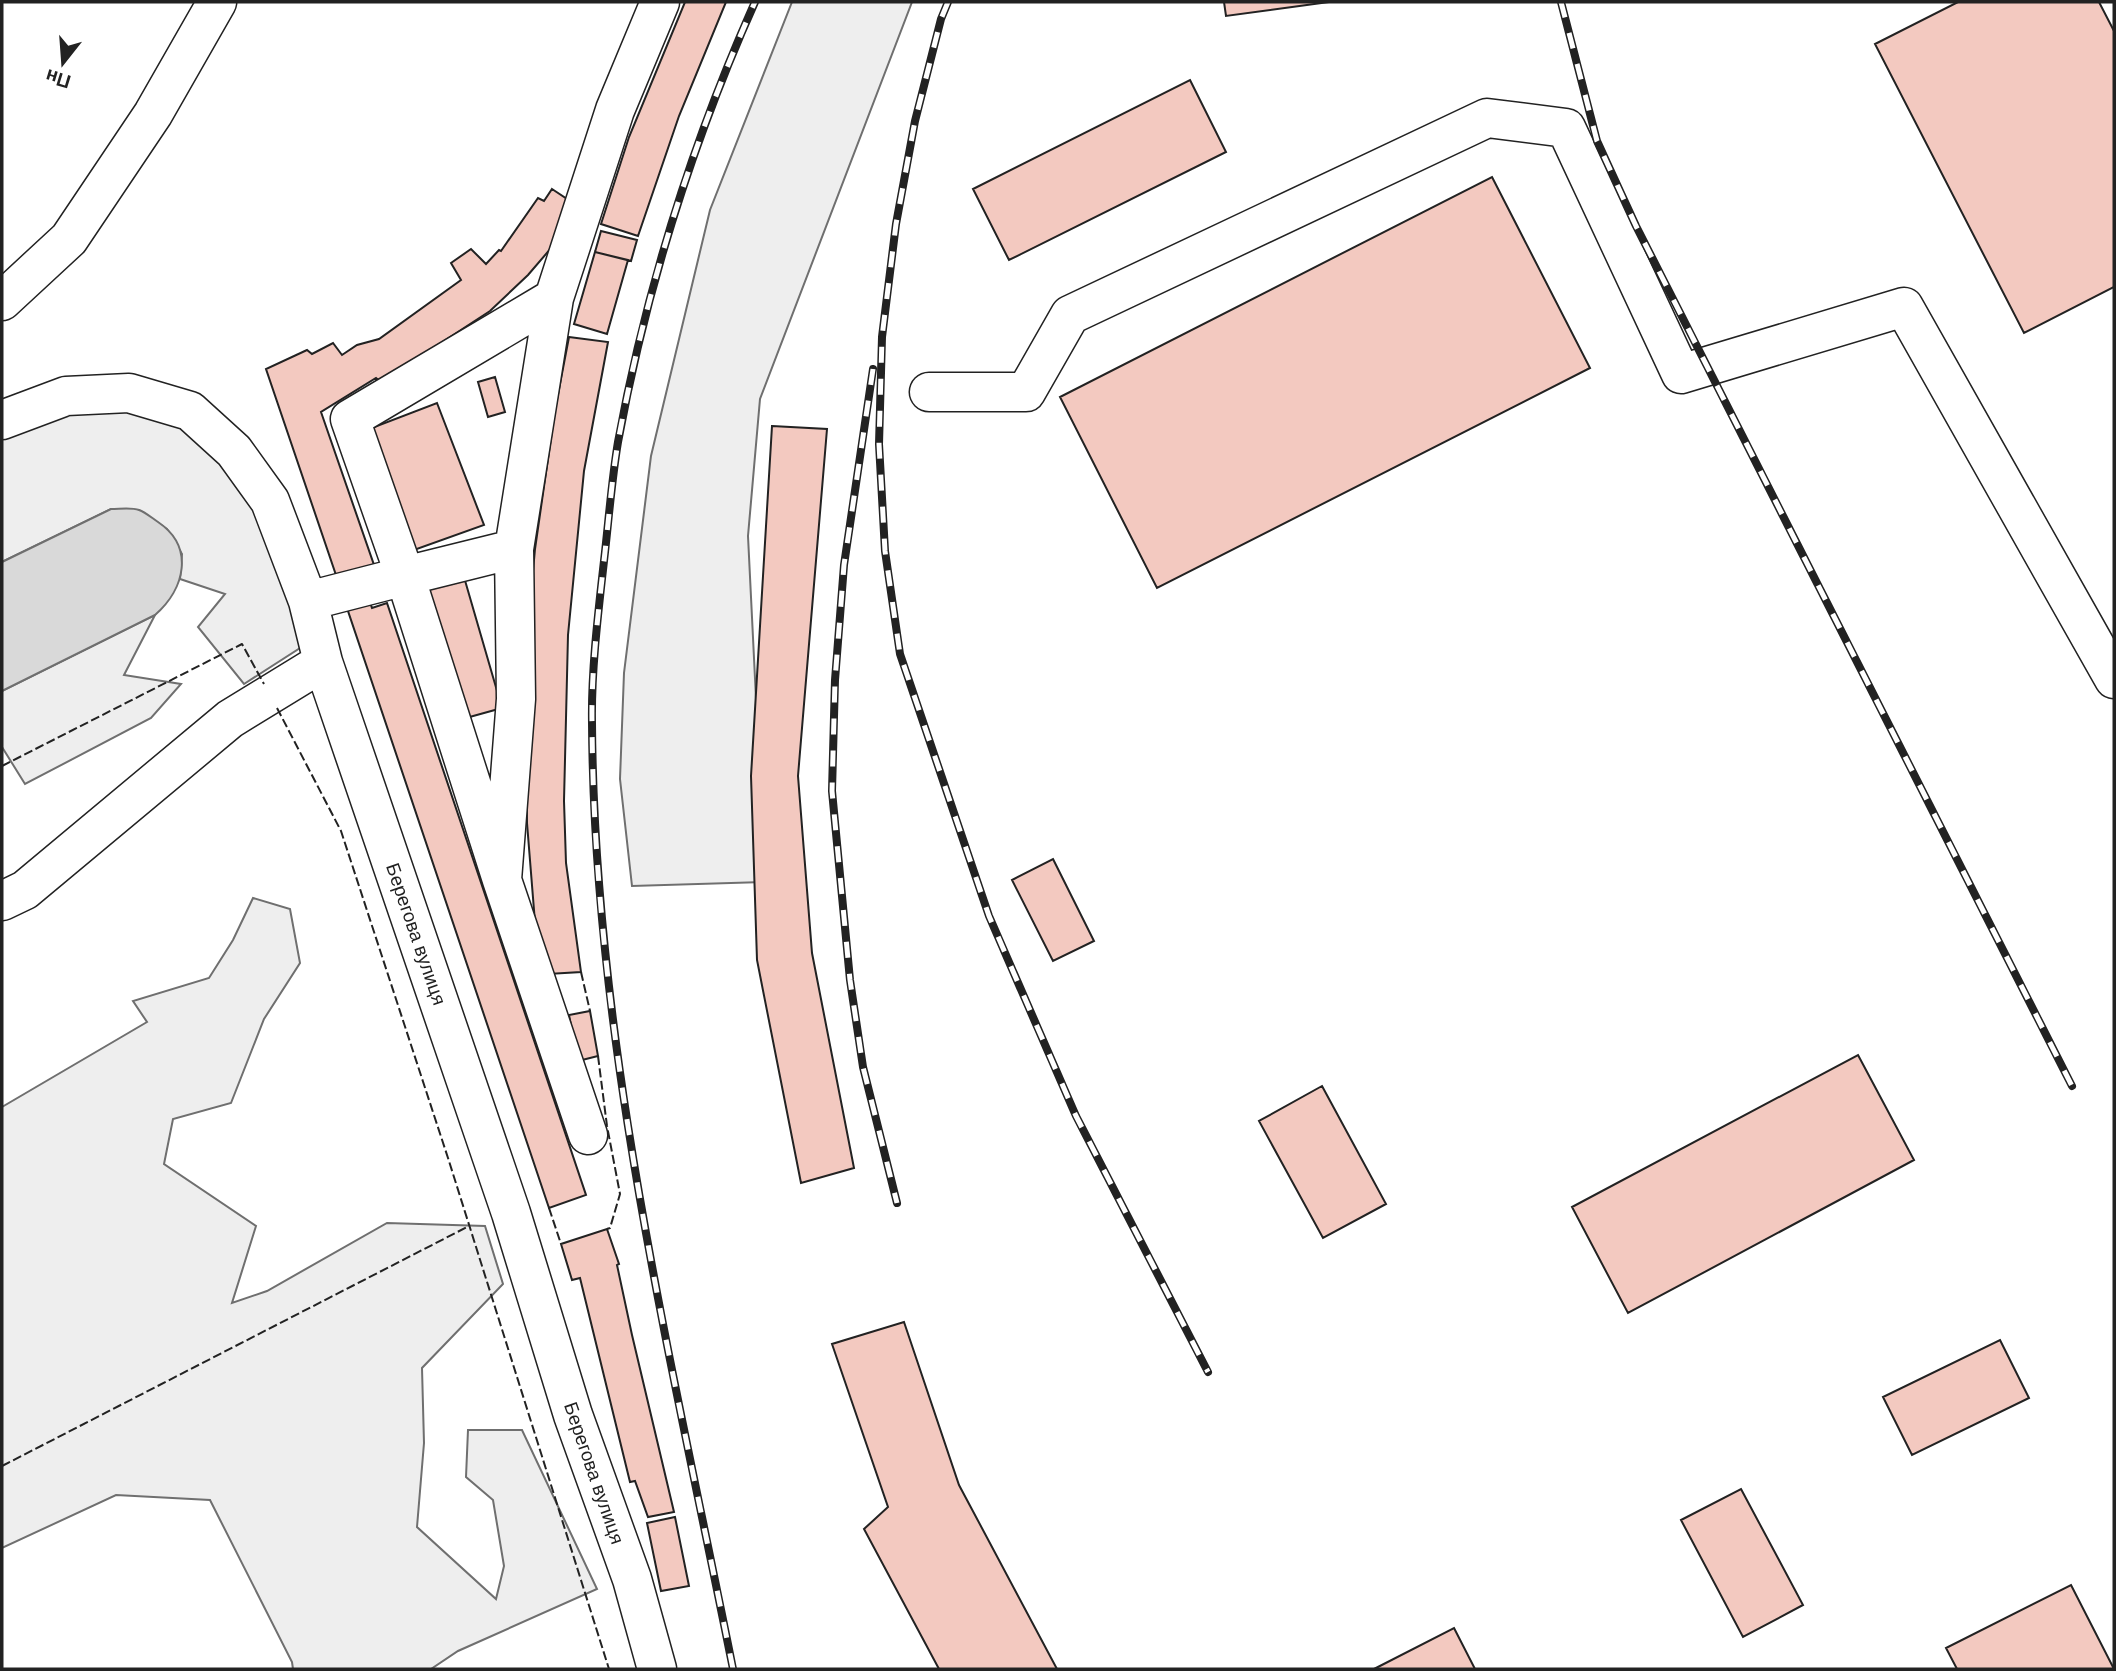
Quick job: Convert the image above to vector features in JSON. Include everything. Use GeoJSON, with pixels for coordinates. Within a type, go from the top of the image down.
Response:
{"type":"FeatureCollection","features":[{"type":"Feature","properties":{"kind":"street"},"geometry":{"type":"LineString","coordinates":[[2,301],[69,239],[153,114],[217,2]]}},
{"type":"Feature","properties":{"kind":"street"},"geometry":{"type":"LineString","coordinates":[[502,880],[516,699],[513,549],[554,298],[615,110],[660,2]]}},
{"type":"Feature","properties":{"kind":"street"},"geometry":{"type":"LineString","coordinates":[[929,392],[1026,392],[1070,315],[1487,118],[1566,128],[1681,374],[1904,307],[2114,679]]}},
{"type":"Feature","properties":{"kind":"street"},"geometry":{"type":"LineString","coordinates":[[554,298],[350,419],[405,576],[502,880],[588,1135]]}},
{"type":"Feature","properties":{"kind":"street","name":"Берегова вулиця"},"geometry":{"type":"LineString","coordinates":[[2,416],[66,397],[129,393],[190,411],[234,450],[270,501],[308,601],[323,662],[511,1213],[573,1415],[632,1579],[657,1669]]}},
{"type":"Feature","properties":{"kind":"street"},"geometry":{"type":"LineString","coordinates":[[308,601],[513,549]]}},
{"type":"Feature","properties":{"kind":"street"},"geometry":{"type":"LineString","coordinates":[[2,901],[25,890],[230,719],[323,662]]}},
{"type":"Feature","properties":{"kind":"shaded area"},"geometry":{"type":"Polygon","coordinates":[[[792,2],[912,2],[760,399],[748,536],[765,882],[632,886],[620,779],[624,673],[651,456],[710,210],[792,2]]]}},
{"type":"Feature","properties":{"kind":"shaded area"},"geometry":{"type":"Polygon","coordinates":[[[66,396],[190,411],[270,501],[300,648],[244,684],[198,627],[225,594],[180,579],[182,554],[167,529],[139,510],[111,509],[2,562],[2,425],[66,396]]]}},
{"type":"Feature","properties":{"kind":"shaded area"},"geometry":{"type":"Polygon","coordinates":[[[111,509],[139,510],[170,532],[177,543],[182,568],[173,593],[155,615],[2,691],[2,562],[111,509]]]}},
{"type":"Feature","properties":{"kind":"shaded area"},"geometry":{"type":"Polygon","coordinates":[[[155,615],[124,675],[181,684],[151,718],[25,784],[2,747],[2,691],[155,615]]]}},
{"type":"Feature","properties":{"kind":"shaded area"},"geometry":{"type":"Polygon","coordinates":[[[253,898],[290,909],[300,963],[264,1019],[231,1103],[173,1119],[164,1164],[256,1226],[232,1303],[267,1291],[387,1223],[485,1226],[503,1284],[422,1368],[424,1443],[417,1527],[496,1599],[504,1566],[493,1500],[466,1477],[468,1430],[522,1430],[597,1589],[458,1651],[431,1669],[293,1669],[292,1662],[210,1500],[116,1495],[2,1548],[2,1107],[147,1022],[133,1001],[209,978],[233,940],[253,898]]]}},
{"type":"Feature","properties":{"kind":"building"},"geometry":{"type":"Polygon","coordinates":[[[685,2],[726,2],[679,116],[638,236],[601,224],[629,137],[685,2]]]}},
{"type":"Feature","properties":{"kind":"building"},"geometry":{"type":"Polygon","coordinates":[[[1224,2],[1329,2],[1226,16],[1224,2]]]}},
{"type":"Feature","properties":{"kind":"building"},"geometry":{"type":"Polygon","coordinates":[[[1958,2],[2099,2],[2114,31],[2114,287],[2024,333],[1875,44],[1958,2]]]}},
{"type":"Feature","properties":{"kind":"building"},"geometry":{"type":"Polygon","coordinates":[[[1190,80],[1226,152],[1009,260],[973,189],[1190,80]]]}},
{"type":"Feature","properties":{"kind":"building"},"geometry":{"type":"Polygon","coordinates":[[[1492,177],[1590,368],[1157,588],[1060,397],[1492,177]]]}},
{"type":"Feature","properties":{"kind":"building"},"geometry":{"type":"Polygon","coordinates":[[[552,189],[570,201],[558,240],[528,275],[490,311],[381,382],[376,378],[321,412],[374,565],[337,578],[266,369],[307,350],[312,354],[333,343],[342,355],[357,345],[379,339],[461,280],[451,263],[471,249],[486,264],[501,251],[538,198],[544,201],[552,189]]]}},
{"type":"Feature","properties":{"kind":"building"},"geometry":{"type":"Polygon","coordinates":[[[601,231],[637,240],[631,261],[595,252],[601,231]]]}},
{"type":"Feature","properties":{"kind":"building"},"geometry":{"type":"Polygon","coordinates":[[[595,252],[628,260],[607,334],[574,324],[595,252]]]}},
{"type":"Feature","properties":{"kind":"building"},"geometry":{"type":"Polygon","coordinates":[[[569,337],[608,342],[584,471],[568,635],[564,801],[566,863],[581,972],[548,974],[536,935],[527,823],[528,626],[535,549],[555,410],[569,337]]]}},
{"type":"Feature","properties":{"kind":"building"},"geometry":{"type":"Polygon","coordinates":[[[495,377],[505,412],[488,417],[478,382],[495,377]]]}},
{"type":"Feature","properties":{"kind":"building"},"geometry":{"type":"Polygon","coordinates":[[[437,403],[484,525],[414,550],[369,429],[437,403]]]}},
{"type":"Feature","properties":{"kind":"building"},"geometry":{"type":"Polygon","coordinates":[[[772,426],[827,429],[798,776],[812,953],[854,1168],[801,1183],[757,960],[751,776],[772,426]]]}},
{"type":"Feature","properties":{"kind":"building"},"geometry":{"type":"Polygon","coordinates":[[[464,577],[502,708],[466,718],[428,588],[464,577]]]}},
{"type":"Feature","properties":{"kind":"building"},"geometry":{"type":"Polygon","coordinates":[[[369,600],[372,608],[387,603],[586,1195],[549,1208],[347,608],[369,600]]]}},
{"type":"Feature","properties":{"kind":"building"},"geometry":{"type":"Polygon","coordinates":[[[1053,859],[1094,941],[1053,961],[1012,880],[1053,859]]]}},
{"type":"Feature","properties":{"kind":"building"},"geometry":{"type":"Polygon","coordinates":[[[590,1011],[598,1056],[578,1061],[569,1015],[590,1011]]]}},
{"type":"Feature","properties":{"kind":"building"},"geometry":{"type":"Polygon","coordinates":[[[1858,1055],[1914,1160],[1628,1313],[1572,1207],[1858,1055]]]}},
{"type":"Feature","properties":{"kind":"building"},"geometry":{"type":"Polygon","coordinates":[[[1322,1086],[1386,1204],[1323,1238],[1259,1121],[1322,1086]]]}},
{"type":"Feature","properties":{"kind":"building"},"geometry":{"type":"Polygon","coordinates":[[[607,1229],[619,1264],[617,1265],[632,1335],[674,1512],[648,1517],[635,1481],[630,1482],[580,1278],[572,1280],[561,1244],[607,1229]]]}},
{"type":"Feature","properties":{"kind":"building"},"geometry":{"type":"Polygon","coordinates":[[[904,1322],[959,1485],[1057,1669],[939,1669],[864,1529],[888,1507],[832,1344],[904,1322]]]}},
{"type":"Feature","properties":{"kind":"building"},"geometry":{"type":"Polygon","coordinates":[[[2000,1340],[2029,1398],[1912,1455],[1883,1397],[2000,1340]]]}},
{"type":"Feature","properties":{"kind":"building"},"geometry":{"type":"Polygon","coordinates":[[[1741,1489],[1803,1605],[1743,1637],[1681,1520],[1741,1489]]]}},
{"type":"Feature","properties":{"kind":"building"},"geometry":{"type":"Polygon","coordinates":[[[675,1517],[689,1586],[661,1591],[647,1523],[675,1517]]]}},
{"type":"Feature","properties":{"kind":"building"},"geometry":{"type":"Polygon","coordinates":[[[2071,1585],[2114,1669],[1957,1669],[1946,1648],[2071,1585]]]}},
{"type":"Feature","properties":{"kind":"building"},"geometry":{"type":"Polygon","coordinates":[[[1454,1628],[1475,1669],[1374,1669],[1454,1628]]]}},
{"type":"Feature","properties":{"kind":"railway"},"geometry":{"type":"LineString","coordinates":[[733,1669],[662,1317],[621,1081],[606,962],[596,842],[592,702],[614,469],[642,329],[691,163],[755,2]]}},
{"type":"Feature","properties":{"kind":"railway"},"geometry":{"type":"LineString","coordinates":[[948,2],[941,19],[915,121],[896,224],[882,337],[879,444],[885,551],[900,654],[989,916],[1076,1116],[1208,1372]]}},
{"type":"Feature","properties":{"kind":"railway"},"geometry":{"type":"LineString","coordinates":[[1561,2],[1597,141],[1636,226],[2072,1086]]}},
{"type":"Feature","properties":{"kind":"railway"},"geometry":{"type":"LineString","coordinates":[[873,369],[844,565],[835,680],[832,791],[850,980],[863,1067],[897,1203]]}},
{"type":"Feature","properties":{"kind":"fence"},"geometry":{"type":"LineString","coordinates":[[2,766],[242,644],[264,684]]}},
{"type":"Feature","properties":{"kind":"fence"},"geometry":{"type":"LineString","coordinates":[[277,708],[341,831],[448,1158],[609,1669]]}},
{"type":"Feature","properties":{"kind":"fence"},"geometry":{"type":"LineString","coordinates":[[581,972],[590,1011]]}},
{"type":"Feature","properties":{"kind":"fence"},"geometry":{"type":"LineString","coordinates":[[598,1056],[607,1126],[620,1194],[610,1228],[607,1229]]}},
{"type":"Feature","properties":{"kind":"fence"},"geometry":{"type":"LineString","coordinates":[[549,1208],[561,1244]]}},
{"type":"Feature","properties":{"kind":"fence"},"geometry":{"type":"LineString","coordinates":[[2,1466],[469,1226]]}}]}
